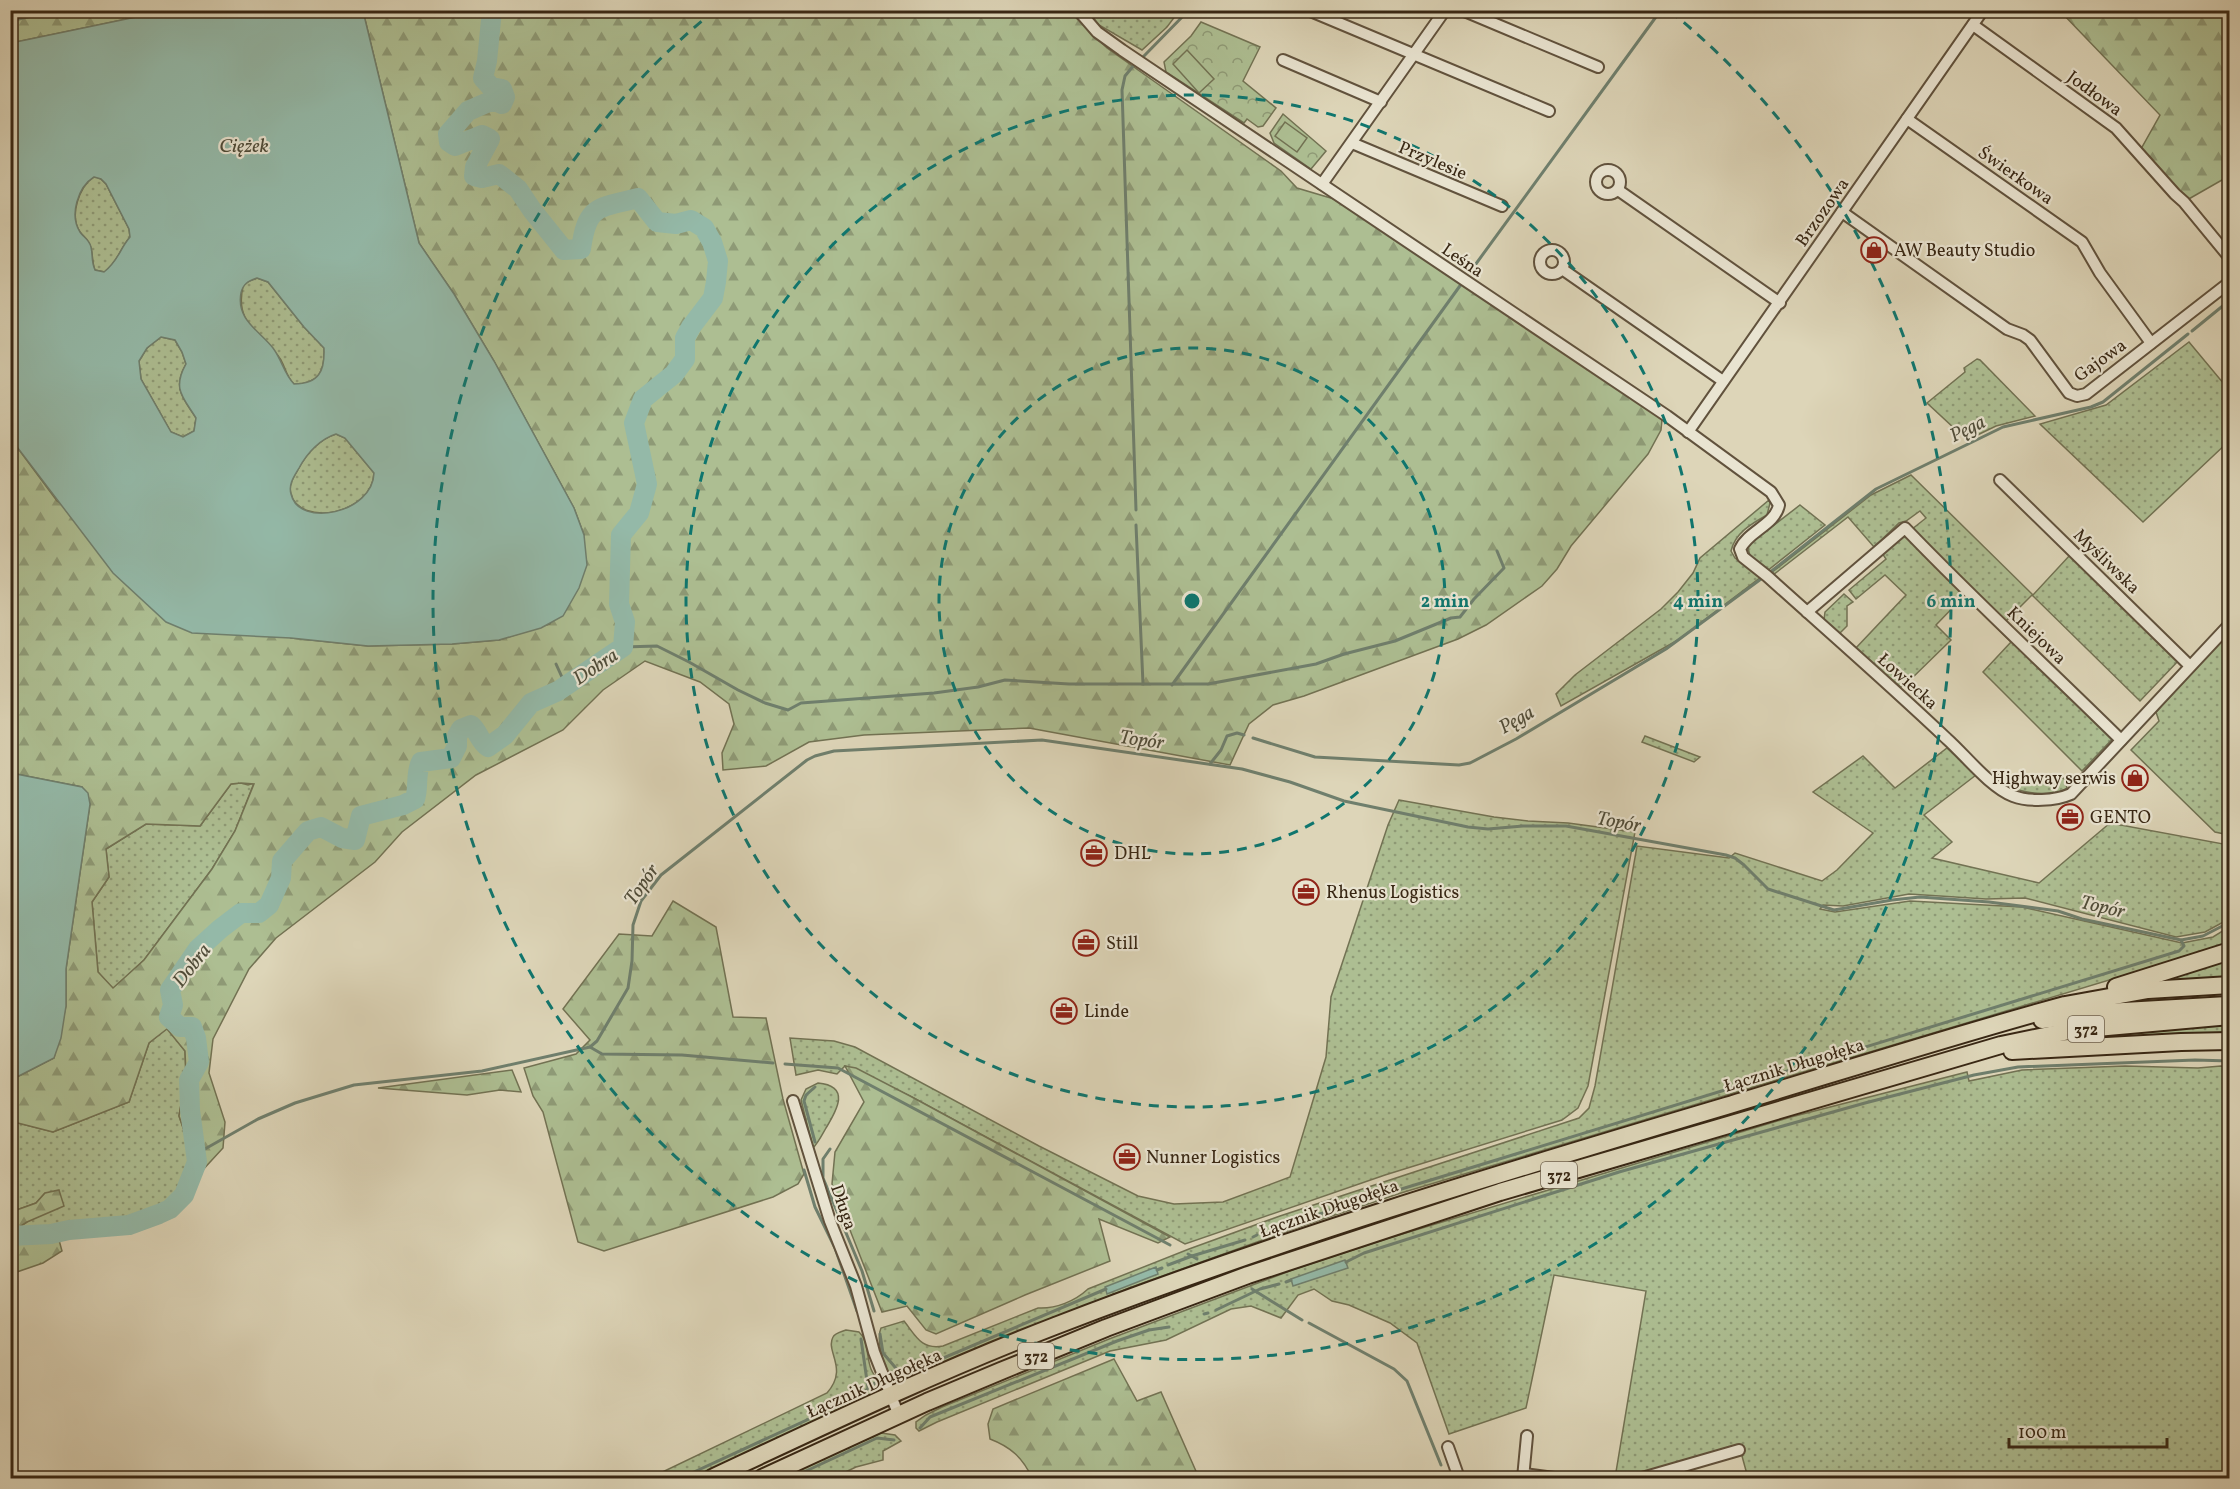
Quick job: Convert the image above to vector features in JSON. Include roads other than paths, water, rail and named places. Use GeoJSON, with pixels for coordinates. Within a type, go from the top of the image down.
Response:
{"type":"FeatureCollection","features":[{"type":"Feature","properties":{"kind":"main road"},"geometry":{"type":"LineString","coordinates":[[1979,1031],[2229,951]]}},
{"type":"Feature","properties":{"kind":"main road"},"geometry":{"type":"LineString","coordinates":[[2065,1005],[2148,990],[2229,985]]}},
{"type":"Feature","properties":{"kind":"main road","name":"372"},"geometry":{"type":"LineString","coordinates":[[1979,1031],[2108,1012],[2229,1005]]}},
{"type":"Feature","properties":{"kind":"main road","name":"372"},"geometry":{"type":"LineString","coordinates":[[1946,1062],[2001,1044],[2062,1032],[2229,1016]]}},
{"type":"Feature","properties":{"kind":"main road","name":"Łącznik Długołęka"},"geometry":{"type":"LineString","coordinates":[[712,1479],[891,1396],[1052,1327],[1330,1227],[1470,1182],[1979,1031]]}},
{"type":"Feature","properties":{"kind":"main road"},"geometry":{"type":"LineString","coordinates":[[1946,1062],[2003,1052],[2045,1048],[2181,1041],[2229,1041]]}},
{"type":"Feature","properties":{"kind":"main road","name":"Łącznik Długołęka"},"geometry":{"type":"LineString","coordinates":[[762,1479],[899,1416],[1071,1342],[1320,1251],[1500,1192],[1826,1095],[1946,1062]]}},
{"type":"Feature","properties":{"kind":"street","name":"Leśna"},"geometry":{"type":"LineString","coordinates":[[1078,10],[1097,32],[1122,50],[1688,432],[1771,492],[1777,501],[1778,510],[1747,538],[1740,549]]}},
{"type":"Feature","properties":{"kind":"street"},"geometry":{"type":"LineString","coordinates":[[1308,10],[1549,111]]}},
{"type":"Feature","properties":{"kind":"street"},"geometry":{"type":"LineString","coordinates":[[1322,184],[1445,10]]}},
{"type":"Feature","properties":{"kind":"street"},"geometry":{"type":"LineString","coordinates":[[1462,10],[1598,67]]}},
{"type":"Feature","properties":{"kind":"street","name":"Brzozowa"},"geometry":{"type":"LineString","coordinates":[[1688,432],[1983,10]]}},
{"type":"Feature","properties":{"kind":"street","name":"Jodłowa"},"geometry":{"type":"LineString","coordinates":[[1973,25],[2116,128],[2184,202],[2229,258]]}},
{"type":"Feature","properties":{"kind":"street"},"geometry":{"type":"LineString","coordinates":[[1283,60],[1381,102]]}},
{"type":"Feature","properties":{"kind":"street","name":"Świerkowa"},"geometry":{"type":"LineString","coordinates":[[1907,119],[2082,242],[2098,266]]}},
{"type":"Feature","properties":{"kind":"street","name":"Przylesie"},"geometry":{"type":"LineString","coordinates":[[1352,143],[1502,206]]}},
{"type":"Feature","properties":{"kind":"street"},"geometry":{"type":"LineString","coordinates":[[1618,190],[1780,303]]}},
{"type":"Feature","properties":{"kind":"street","name":"Gajowa"},"geometry":{"type":"LineString","coordinates":[[1842,212],[2007,329],[2031,340],[2069,393],[2077,396],[2086,394],[2229,282]]}},
{"type":"Feature","properties":{"kind":"street","name":"Gajowa"},"geometry":{"type":"LineString","coordinates":[[2098,266],[2100,273],[2151,343]]}},
{"type":"Feature","properties":{"kind":"street"},"geometry":{"type":"LineString","coordinates":[[1562,269],[1723,381]]}},
{"type":"Feature","properties":{"kind":"street","name":"Myśliwska"},"geometry":{"type":"LineString","coordinates":[[2000,480],[2190,666]]}},
{"type":"Feature","properties":{"kind":"street","name":"Kniejowa"},"geometry":{"type":"LineString","coordinates":[[1807,612],[1905,528],[1963,588],[2121,740]]}},
{"type":"Feature","properties":{"kind":"street","name":"Łowiecka"},"geometry":{"type":"LineString","coordinates":[[1740,549],[1743,557],[1807,612],[1999,788],[2013,796],[2027,799],[2063,798],[2071,794],[2121,740]]}},
{"type":"Feature","properties":{"kind":"street"},"geometry":{"type":"LineString","coordinates":[[2121,740],[2229,624]]}},
{"type":"Feature","properties":{"kind":"street","name":"Długa"},"geometry":{"type":"LineString","coordinates":[[794,1101],[830,1221],[856,1286],[874,1352],[899,1416]]}},
{"type":"Feature","properties":{"kind":"street"},"geometry":{"type":"LineString","coordinates":[[1527,1436],[1523,1476],[1554,1479]]}},
{"type":"Feature","properties":{"kind":"street"},"geometry":{"type":"LineString","coordinates":[[1448,1446],[1459,1479]]}},
{"type":"Feature","properties":{"kind":"street"},"geometry":{"type":"LineString","coordinates":[[1642,1479],[1739,1450]]}},
{"type":"Feature","properties":{"kind":"water","name":"Ciężek"},"geometry":{"type":"Polygon","coordinates":[[[165,11],[363,11],[419,243],[454,294],[494,361],[574,508],[584,535],[587,565],[579,588],[563,616],[541,628],[499,640],[452,644],[368,646],[291,638],[192,633],[166,622],[113,573],[11,439],[11,43],[165,11]],[[94,177],[88,182],[77,202],[75,218],[80,232],[90,244],[95,270],[104,272],[113,263],[130,237],[129,229],[106,184],[94,177]],[[257,278],[249,282],[242,290],[240,302],[245,318],[273,348],[294,384],[315,379],[322,369],[324,348],[268,282],[257,278]],[[161,337],[147,348],[139,361],[141,379],[171,432],[183,437],[194,431],[196,418],[181,392],[180,380],[186,364],[182,352],[175,340],[161,337]],[[336,434],[310,452],[291,483],[291,494],[297,505],[307,511],[335,512],[362,498],[370,487],[374,473],[345,438],[336,434]]]}},
{"type":"Feature","properties":{"kind":"water"},"geometry":{"type":"Polygon","coordinates":[[[11,773],[82,787],[88,793],[90,804],[66,969],[66,1006],[61,1038],[54,1058],[11,1080],[11,773]]]}},
{"type":"Feature","properties":{"kind":"water"},"geometry":{"type":"Polygon","coordinates":[[[1345,1260],[1348,1268],[1293,1286],[1291,1279],[1345,1260]]]}},
{"type":"Feature","properties":{"kind":"water"},"geometry":{"type":"Polygon","coordinates":[[[1156,1267],[1158,1274],[1107,1294],[1105,1287],[1156,1267]]]}},
{"type":"Feature","properties":{"kind":"waterway"},"geometry":{"type":"LineString","coordinates":[[10,21],[58,10]]}},
{"type":"Feature","properties":{"kind":"waterway","name":"Dobra"},"geometry":{"type":"LineString","coordinates":[[10,1236],[129,1225],[170,1209],[184,1195],[197,1162],[190,1110],[189,1080],[199,1062],[192,1027],[180,1027],[169,1017],[173,1005],[170,990],[198,949],[241,913],[259,913],[269,905],[281,878],[282,861],[308,831],[321,827],[342,838],[355,840],[361,816],[403,805],[415,799],[421,762],[451,758],[461,729],[471,725],[488,747],[505,735],[531,703],[558,691],[623,647],[625,622],[619,604],[621,535],[639,513],[647,484],[634,423],[643,399],[674,374],[685,359],[685,338],[713,298],[718,261],[712,242],[704,228],[691,220],[676,224],[657,222],[638,198],[597,210],[587,223],[581,249],[564,250],[518,189],[499,174],[482,178],[474,176],[475,167],[490,139],[482,135],[455,146],[449,142],[448,134],[468,111],[493,100],[502,104],[505,97],[502,89],[491,87],[483,78],[492,10]]}},
{"type":"Feature","properties":{"kind":"waterway"},"geometry":{"type":"LineString","coordinates":[[1143,57],[1189,10]]}},
{"type":"Feature","properties":{"kind":"waterway"},"geometry":{"type":"LineString","coordinates":[[1470,272],[1661,10]]}},
{"type":"Feature","properties":{"kind":"waterway"},"geometry":{"type":"LineString","coordinates":[[1134,65],[1125,76],[1122,90],[1136,510]]}},
{"type":"Feature","properties":{"kind":"waterway"},"geometry":{"type":"LineString","coordinates":[[1172,685],[1462,283]]}},
{"type":"Feature","properties":{"kind":"waterway","name":"Pęga"},"geometry":{"type":"LineString","coordinates":[[2192,331],[2230,300]]}},
{"type":"Feature","properties":{"kind":"waterway","name":"Pęga"},"geometry":{"type":"LineString","coordinates":[[1769,573],[1876,489],[2003,427],[2091,407],[2103,402],[2188,334]]}},
{"type":"Feature","properties":{"kind":"waterway"},"geometry":{"type":"LineString","coordinates":[[1136,525],[1143,684]]}},
{"type":"Feature","properties":{"kind":"waterway"},"geometry":{"type":"LineString","coordinates":[[623,647],[657,646],[738,690],[765,703],[788,710],[801,703],[934,693],[978,687],[1005,680],[1069,684],[1208,684],[1316,664],[1395,641],[1451,618],[1460,617],[1504,568],[1497,551]]}},
{"type":"Feature","properties":{"kind":"waterway","name":"Pęga"},"geometry":{"type":"LineString","coordinates":[[1253,738],[1315,757],[1459,765],[1470,763],[1516,739],[1666,649],[1761,579]]}},
{"type":"Feature","properties":{"kind":"waterway"},"geometry":{"type":"LineString","coordinates":[[556,664],[566,686]]}},
{"type":"Feature","properties":{"kind":"waterway","name":"Pęga"},"geometry":{"type":"LineString","coordinates":[[1210,764],[1221,750],[1227,736],[1237,733],[1244,735]]}},
{"type":"Feature","properties":{"kind":"waterway","name":"Topór"},"geometry":{"type":"LineString","coordinates":[[196,1154],[258,1119],[295,1103],[354,1085],[482,1071],[590,1047],[597,1041],[628,988],[632,961],[633,925],[641,901],[661,875],[807,760],[834,751],[1042,740],[1242,769],[1290,782],[1344,801],[1468,827],[1488,829],[1566,826],[1726,855],[1744,865],[1768,889],[1834,910],[1920,897],[1989,902],[2058,911],[2082,919],[2181,940],[2203,936],[2230,922]]}},
{"type":"Feature","properties":{"kind":"waterway"},"geometry":{"type":"LineString","coordinates":[[1310,1217],[2179,951],[2184,946],[2181,940]]}},
{"type":"Feature","properties":{"kind":"waterway"},"geometry":{"type":"LineString","coordinates":[[590,1047],[602,1054],[682,1055],[773,1063]]}},
{"type":"Feature","properties":{"kind":"waterway"},"geometry":{"type":"LineString","coordinates":[[1346,1262],[1364,1253],[1619,1172],[1974,1075],[2018,1067],[2195,1060],[2230,1061]]}},
{"type":"Feature","properties":{"kind":"waterway"},"geometry":{"type":"LineString","coordinates":[[785,1064],[838,1068],[1170,1245]]}},
{"type":"Feature","properties":{"kind":"waterway"},"geometry":{"type":"LineString","coordinates":[[815,1087],[806,1095],[804,1101],[815,1142]]}},
{"type":"Feature","properties":{"kind":"waterway"},"geometry":{"type":"LineString","coordinates":[[830,1149],[823,1159],[823,1178],[862,1271],[874,1311]]}},
{"type":"Feature","properties":{"kind":"waterway"},"geometry":{"type":"LineString","coordinates":[[804,1170],[815,1207],[835,1248],[857,1311]]}},
{"type":"Feature","properties":{"kind":"waterway"},"geometry":{"type":"LineString","coordinates":[[1253,1237],[1257,1235]]}},
{"type":"Feature","properties":{"kind":"waterway"},"geometry":{"type":"LineString","coordinates":[[1192,1256],[1245,1240]]}},
{"type":"Feature","properties":{"kind":"waterway"},"geometry":{"type":"LineString","coordinates":[[1188,1254],[1197,1259]]}},
{"type":"Feature","properties":{"kind":"waterway"},"geometry":{"type":"LineString","coordinates":[[1168,1265],[1192,1256]]}},
{"type":"Feature","properties":{"kind":"waterway"},"geometry":{"type":"LineString","coordinates":[[1157,1270],[1162,1268]]}},
{"type":"Feature","properties":{"kind":"waterway"},"geometry":{"type":"LineString","coordinates":[[1286,1282],[1291,1280]]}},
{"type":"Feature","properties":{"kind":"waterway"},"geometry":{"type":"LineString","coordinates":[[1216,1310],[1260,1289],[1279,1284]]}},
{"type":"Feature","properties":{"kind":"waterway"},"geometry":{"type":"LineString","coordinates":[[894,1374],[915,1370],[1106,1289]]}},
{"type":"Feature","properties":{"kind":"waterway"},"geometry":{"type":"LineString","coordinates":[[1252,1289],[1302,1320]]}},
{"type":"Feature","properties":{"kind":"waterway"},"geometry":{"type":"LineString","coordinates":[[1204,1314],[1208,1313]]}},
{"type":"Feature","properties":{"kind":"waterway"},"geometry":{"type":"LineString","coordinates":[[1309,1323],[1394,1369],[1407,1381],[1441,1465]]}},
{"type":"Feature","properties":{"kind":"waterway"},"geometry":{"type":"LineString","coordinates":[[920,1428],[930,1417],[1117,1341],[1149,1330],[1169,1327]]}},
{"type":"Feature","properties":{"kind":"waterway"},"geometry":{"type":"LineString","coordinates":[[880,1334],[883,1353],[900,1373]]}},
{"type":"Feature","properties":{"kind":"waterway"},"geometry":{"type":"LineString","coordinates":[[861,1339],[868,1388]]}},
{"type":"Feature","properties":{"kind":"waterway"},"geometry":{"type":"LineString","coordinates":[[681,1478],[859,1396],[875,1383]]}},
{"type":"Feature","properties":{"kind":"waterway"},"geometry":{"type":"LineString","coordinates":[[791,1478],[877,1438],[894,1440]]}},
{"type":"Feature","properties":{"kind":"place","name":"AW Beauty Studio"},"geometry":{"type":"Point","coordinates":[1874,250]}},
{"type":"Feature","properties":{"kind":"place","name":"Highway serwis"},"geometry":{"type":"Point","coordinates":[2135,778]}},
{"type":"Feature","properties":{"kind":"place","name":"GENTO"},"geometry":{"type":"Point","coordinates":[2070,817]}},
{"type":"Feature","properties":{"kind":"place","name":"DHL"},"geometry":{"type":"Point","coordinates":[1094,853]}},
{"type":"Feature","properties":{"kind":"place","name":"Rhenus Logistics"},"geometry":{"type":"Point","coordinates":[1306,892]}},
{"type":"Feature","properties":{"kind":"place","name":"Still"},"geometry":{"type":"Point","coordinates":[1086,943]}},
{"type":"Feature","properties":{"kind":"place","name":"Linde"},"geometry":{"type":"Point","coordinates":[1064,1011]}},
{"type":"Feature","properties":{"kind":"place","name":"Nunner Logistics"},"geometry":{"type":"Point","coordinates":[1127,1157]}}]}
